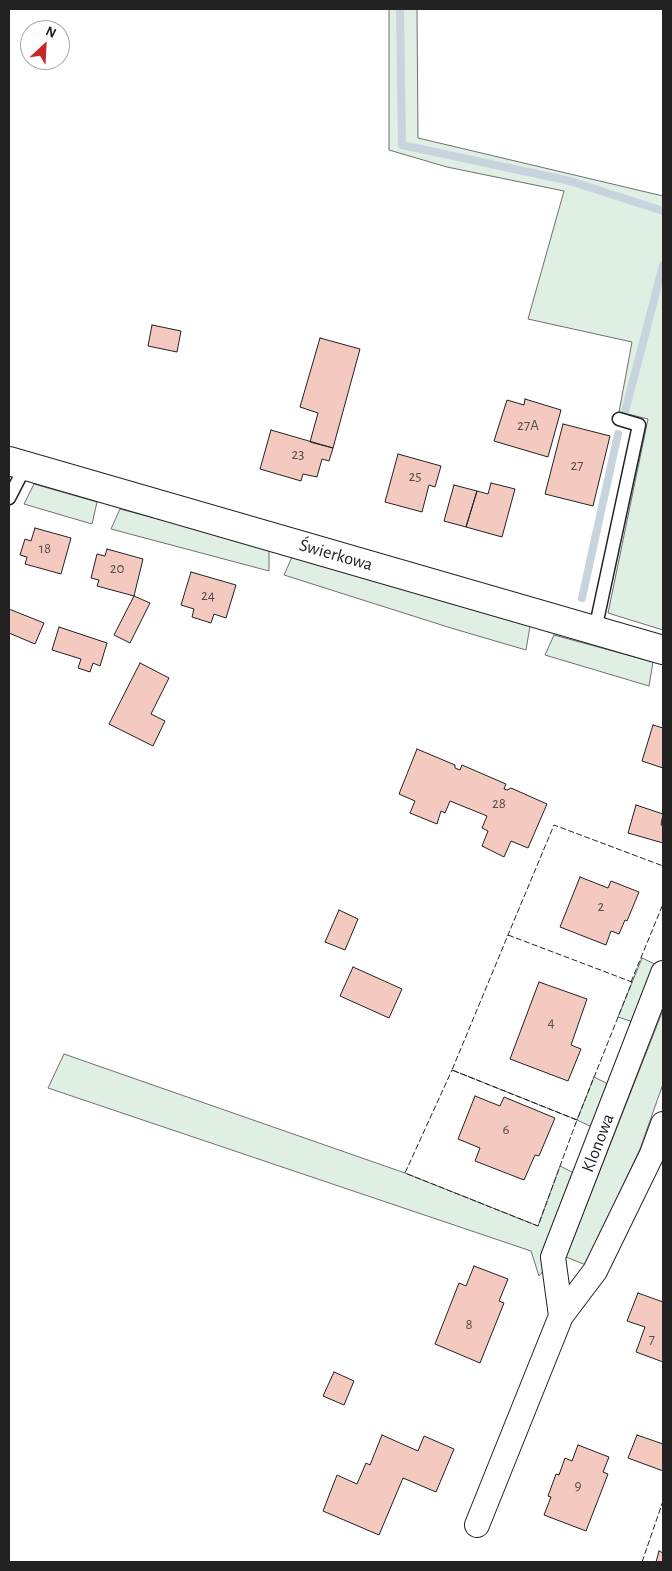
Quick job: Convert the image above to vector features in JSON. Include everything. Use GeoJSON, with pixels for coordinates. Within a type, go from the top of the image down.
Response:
{"type":"FeatureCollection","features":[{"type":"Feature","properties":{"kind":"street","name":"Świerkowa"},"geometry":{"type":"LineString","coordinates":[[17,463],[663,650]]}},
{"type":"Feature","properties":{"kind":"street","name":"Klonowa"},"geometry":{"type":"LineString","coordinates":[[561,1316],[553,1257],[663,973]]}},
{"type":"Feature","properties":{"kind":"street","name":"Klonowa"},"geometry":{"type":"LineString","coordinates":[[477,1525],[561,1316],[595,1271],[652,1154],[663,1124]]}},
{"type":"Feature","properties":{"kind":"lane"},"geometry":{"type":"LineString","coordinates":[[595,630],[639,425],[619,419]]}},
{"type":"Feature","properties":{"kind":"lane"},"geometry":{"type":"LineString","coordinates":[[9,498],[17,463]]}},
{"type":"Feature","properties":{"kind":"green space"},"geometry":{"type":"Polygon","coordinates":[[[389,9],[417,9],[418,138],[663,196],[663,630],[608,613],[648,419],[619,412],[632,342],[528,319],[564,191],[447,167],[389,150],[389,9]]]}},
{"type":"Feature","properties":{"kind":"green space"},"geometry":{"type":"Polygon","coordinates":[[[34,484],[97,502],[92,524],[24,504],[34,484]]]}},
{"type":"Feature","properties":{"kind":"green space"},"geometry":{"type":"Polygon","coordinates":[[[120,509],[269,548],[269,571],[111,529],[120,509]]]}},
{"type":"Feature","properties":{"kind":"green space"},"geometry":{"type":"Polygon","coordinates":[[[292,557],[530,626],[526,650],[284,575],[292,557]]]}},
{"type":"Feature","properties":{"kind":"green space"},"geometry":{"type":"Polygon","coordinates":[[[554,635],[653,662],[649,686],[545,655],[554,635]]]}},
{"type":"Feature","properties":{"kind":"green space"},"geometry":{"type":"Polygon","coordinates":[[[642,958],[657,965],[636,1023],[618,1017],[642,958]]]}},
{"type":"Feature","properties":{"kind":"green space"},"geometry":{"type":"Polygon","coordinates":[[[663,1010],[663,1084],[640,1149],[586,1265],[566,1257],[663,1010]]]}},
{"type":"Feature","properties":{"kind":"green space"},"geometry":{"type":"Polygon","coordinates":[[[64,1054],[405,1173],[538,1226],[560,1166],[574,1173],[547,1266],[539,1276],[531,1251],[48,1088],[64,1054]]]}},
{"type":"Feature","properties":{"kind":"green space"},"geometry":{"type":"Polygon","coordinates":[[[594,1077],[608,1084],[592,1127],[577,1120],[594,1077]]]}},
{"type":"Feature","properties":{"kind":"building"},"geometry":{"type":"Polygon","coordinates":[[[152,325],[181,331],[177,352],[148,346],[152,325]]]}},
{"type":"Feature","properties":{"kind":"building"},"geometry":{"type":"Polygon","coordinates":[[[320,338],[360,349],[333,448],[310,442],[318,413],[300,407],[320,338]]]}},
{"type":"Feature","properties":{"kind":"building"},"geometry":{"type":"Polygon","coordinates":[[[525,399],[561,410],[548,457],[494,441],[507,400],[524,405],[525,399]]]}},
{"type":"Feature","properties":{"kind":"building"},"geometry":{"type":"Polygon","coordinates":[[[563,424],[610,436],[593,506],[545,494],[563,424]]]}},
{"type":"Feature","properties":{"kind":"building"},"geometry":{"type":"Polygon","coordinates":[[[271,430],[333,448],[329,461],[322,459],[317,477],[303,474],[301,481],[260,469],[271,430]]]}},
{"type":"Feature","properties":{"kind":"building"},"geometry":{"type":"Polygon","coordinates":[[[398,454],[441,466],[435,487],[429,485],[422,512],[385,502],[398,454]]]}},
{"type":"Feature","properties":{"kind":"building"},"geometry":{"type":"Polygon","coordinates":[[[491,483],[515,489],[502,537],[466,527],[477,491],[488,494],[491,483]]]}},
{"type":"Feature","properties":{"kind":"building"},"geometry":{"type":"Polygon","coordinates":[[[454,485],[477,491],[466,527],[444,521],[454,485]]]}},
{"type":"Feature","properties":{"kind":"building"},"geometry":{"type":"Polygon","coordinates":[[[35,528],[71,538],[61,574],[25,564],[27,557],[20,555],[25,539],[31,541],[35,528]]]}},
{"type":"Feature","properties":{"kind":"building"},"geometry":{"type":"Polygon","coordinates":[[[107,549],[143,559],[134,596],[97,586],[99,580],[91,578],[97,554],[105,556],[107,549]]]}},
{"type":"Feature","properties":{"kind":"building"},"geometry":{"type":"Polygon","coordinates":[[[191,572],[236,585],[226,618],[214,614],[211,623],[192,617],[194,609],[181,605],[191,572]]]}},
{"type":"Feature","properties":{"kind":"building"},"geometry":{"type":"Polygon","coordinates":[[[134,596],[150,603],[130,643],[114,635],[134,596]]]}},
{"type":"Feature","properties":{"kind":"building"},"geometry":{"type":"Polygon","coordinates":[[[9,609],[44,623],[35,644],[9,633],[9,609]]]}},
{"type":"Feature","properties":{"kind":"building"},"geometry":{"type":"Polygon","coordinates":[[[59,627],[107,643],[100,666],[93,663],[90,672],[78,668],[81,659],[52,650],[59,627]]]}},
{"type":"Feature","properties":{"kind":"building"},"geometry":{"type":"Polygon","coordinates":[[[140,663],[169,678],[151,714],[165,721],[153,746],[109,724],[140,663]]]}},
{"type":"Feature","properties":{"kind":"building"},"geometry":{"type":"Polygon","coordinates":[[[653,725],[663,728],[663,768],[642,761],[653,725]]]}},
{"type":"Feature","properties":{"kind":"building"},"geometry":{"type":"Polygon","coordinates":[[[417,749],[455,765],[455,768],[460,770],[462,765],[506,784],[504,789],[511,788],[547,804],[528,848],[511,841],[504,857],[482,846],[488,831],[482,828],[487,816],[450,801],[445,813],[441,811],[437,824],[410,813],[415,801],[399,794],[417,749]]]}},
{"type":"Feature","properties":{"kind":"building"},"geometry":{"type":"Polygon","coordinates":[[[636,805],[663,814],[661,825],[663,826],[663,843],[628,833],[636,805]]]}},
{"type":"Feature","properties":{"kind":"building"},"geometry":{"type":"Polygon","coordinates":[[[580,877],[608,888],[611,881],[639,892],[627,921],[625,920],[619,934],[611,931],[606,945],[560,927],[580,877]]]}},
{"type":"Feature","properties":{"kind":"building"},"geometry":{"type":"Polygon","coordinates":[[[339,910],[358,919],[345,950],[325,942],[339,910]]]}},
{"type":"Feature","properties":{"kind":"building"},"geometry":{"type":"Polygon","coordinates":[[[353,967],[402,989],[389,1018],[340,996],[353,967]]]}},
{"type":"Feature","properties":{"kind":"building"},"geometry":{"type":"Polygon","coordinates":[[[539,982],[587,999],[571,1045],[581,1049],[568,1081],[510,1059],[539,982]]]}},
{"type":"Feature","properties":{"kind":"building"},"geometry":{"type":"Polygon","coordinates":[[[475,1096],[500,1106],[504,1097],[555,1118],[539,1156],[535,1155],[524,1180],[475,1161],[480,1148],[458,1139],[475,1096]]]}},
{"type":"Feature","properties":{"kind":"building"},"geometry":{"type":"Polygon","coordinates":[[[474,1266],[508,1279],[499,1301],[504,1303],[480,1363],[435,1344],[459,1283],[466,1286],[474,1266]]]}},
{"type":"Feature","properties":{"kind":"building"},"geometry":{"type":"Polygon","coordinates":[[[638,1293],[663,1302],[663,1362],[636,1352],[645,1327],[627,1321],[638,1293]]]}},
{"type":"Feature","properties":{"kind":"building"},"geometry":{"type":"Polygon","coordinates":[[[334,1372],[354,1381],[344,1405],[323,1396],[334,1372]]]}},
{"type":"Feature","properties":{"kind":"building"},"geometry":{"type":"Polygon","coordinates":[[[382,1435],[418,1451],[424,1436],[454,1449],[436,1492],[403,1478],[379,1535],[323,1511],[337,1475],[357,1484],[366,1463],[370,1465],[382,1435]]]}},
{"type":"Feature","properties":{"kind":"building"},"geometry":{"type":"Polygon","coordinates":[[[637,1435],[663,1444],[663,1471],[628,1458],[637,1435]]]}},
{"type":"Feature","properties":{"kind":"building"},"geometry":{"type":"Polygon","coordinates":[[[578,1445],[609,1457],[603,1472],[608,1474],[586,1531],[544,1515],[551,1497],[548,1496],[556,1474],[559,1475],[565,1458],[572,1461],[578,1445]]]}},
{"type":"Feature","properties":{"kind":"building"},"geometry":{"type":"Polygon","coordinates":[[[659,1551],[663,1553],[663,1562],[656,1562],[659,1551]]]}},
{"type":"Feature","properties":{"kind":"waterway"},"geometry":{"type":"LineString","coordinates":[[400,9],[402,145],[570,181],[663,211]]}},
{"type":"Feature","properties":{"kind":"waterway"},"geometry":{"type":"LineString","coordinates":[[625,412],[663,265]]}},
{"type":"Feature","properties":{"kind":"waterway"},"geometry":{"type":"LineString","coordinates":[[582,598],[618,434]]}},
{"type":"Feature","properties":{"kind":"fence"},"geometry":{"type":"LineString","coordinates":[[509,936],[554,825],[663,866]]}},
{"type":"Feature","properties":{"kind":"fence"},"geometry":{"type":"LineString","coordinates":[[631,982],[663,904]]}},
{"type":"Feature","properties":{"kind":"fence"},"geometry":{"type":"LineString","coordinates":[[508,935],[632,982],[577,1120],[452,1070],[508,935]]}},
{"type":"Feature","properties":{"kind":"fence"},"geometry":{"type":"LineString","coordinates":[[452,1070],[577,1120],[538,1226],[405,1173],[452,1070]]}},
{"type":"Feature","properties":{"kind":"fence"},"geometry":{"type":"LineString","coordinates":[[642,1562],[663,1501]]}}]}
